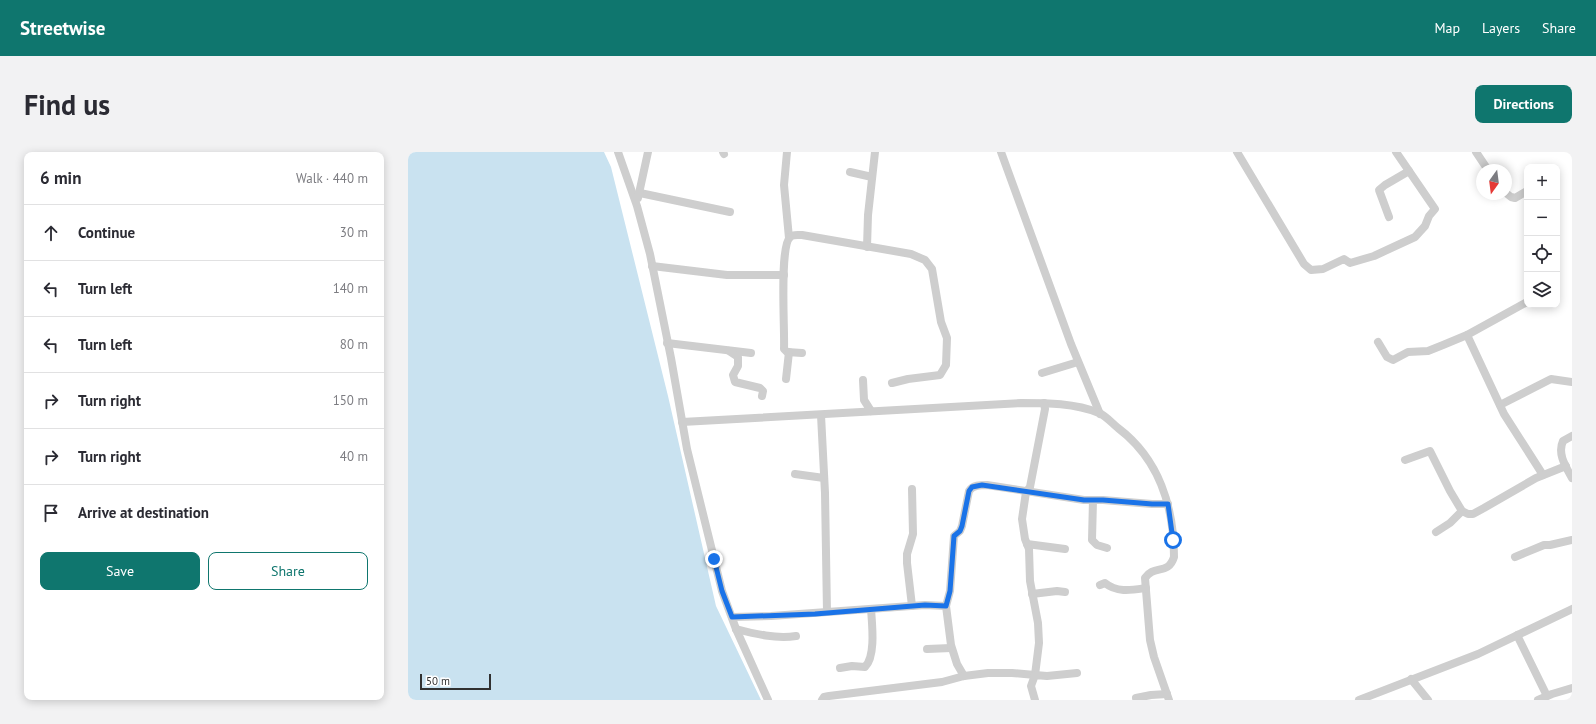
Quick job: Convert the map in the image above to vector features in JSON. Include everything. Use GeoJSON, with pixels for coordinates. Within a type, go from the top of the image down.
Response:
{"type":"FeatureCollection","features":[{"type":"Feature","properties":{"kind":"street"},"geometry":{"type":"LineString","coordinates":[[618,152],[637,206],[652,266],[682,422],[722,591],[736,629],[768,700]]}},
{"type":"Feature","properties":{"kind":"street"},"geometry":{"type":"LineString","coordinates":[[637,206],[648,152]]}},
{"type":"Feature","properties":{"kind":"street"},"geometry":{"type":"LineString","coordinates":[[787,152],[784,184],[789,238]]}},
{"type":"Feature","properties":{"kind":"street"},"geometry":{"type":"LineString","coordinates":[[867,247],[868,215],[875,152]]}},
{"type":"Feature","properties":{"kind":"street"},"geometry":{"type":"LineString","coordinates":[[1001,152],[1078,362],[1100,414]]}},
{"type":"Feature","properties":{"kind":"street"},"geometry":{"type":"LineString","coordinates":[[1236,152],[1304,264],[1311,270],[1323,269],[1344,259],[1353,263],[1370,258],[1412,239],[1419,234],[1429,216],[1435,209],[1396,152]]}},
{"type":"Feature","properties":{"kind":"street"},"geometry":{"type":"LineString","coordinates":[[1476,152],[1484,164]]}},
{"type":"Feature","properties":{"kind":"street"},"geometry":{"type":"LineString","coordinates":[[1389,216],[1379,190],[1409,171]]}},
{"type":"Feature","properties":{"kind":"street"},"geometry":{"type":"LineString","coordinates":[[850,172],[872,176]]}},
{"type":"Feature","properties":{"kind":"street"},"geometry":{"type":"LineString","coordinates":[[640,193],[730,212]]}},
{"type":"Feature","properties":{"kind":"street"},"geometry":{"type":"LineString","coordinates":[[1512,197],[1515,198],[1524,193]]}},
{"type":"Feature","properties":{"kind":"street"},"geometry":{"type":"LineString","coordinates":[[802,353],[789,352],[785,351],[784,349],[784,275],[786,243],[792,235],[802,235],[910,254],[925,260],[932,269],[941,322],[947,338],[946,365],[940,375],[908,379],[892,383]]}},
{"type":"Feature","properties":{"kind":"street"},"geometry":{"type":"LineString","coordinates":[[652,266],[727,275],[784,275]]}},
{"type":"Feature","properties":{"kind":"street"},"geometry":{"type":"LineString","coordinates":[[1378,342],[1387,357],[1393,360],[1410,351],[1433,349],[1467,334],[1524,304]]}},
{"type":"Feature","properties":{"kind":"street"},"geometry":{"type":"LineString","coordinates":[[1467,334],[1500,406],[1543,475]]}},
{"type":"Feature","properties":{"kind":"street"},"geometry":{"type":"LineString","coordinates":[[668,343],[751,354]]}},
{"type":"Feature","properties":{"kind":"street"},"geometry":{"type":"LineString","coordinates":[[729,351],[738,358],[738,366],[733,375],[735,382],[760,388],[763,392],[762,396]]}},
{"type":"Feature","properties":{"kind":"street"},"geometry":{"type":"LineString","coordinates":[[786,378],[789,352]]}},
{"type":"Feature","properties":{"kind":"street"},"geometry":{"type":"LineString","coordinates":[[1042,373],[1078,362]]}},
{"type":"Feature","properties":{"kind":"street"},"geometry":{"type":"LineString","coordinates":[[1500,406],[1551,379],[1572,382]]}},
{"type":"Feature","properties":{"kind":"street"},"geometry":{"type":"LineString","coordinates":[[863,380],[864,400],[871,411]]}},
{"type":"Feature","properties":{"kind":"street"},"geometry":{"type":"LineString","coordinates":[[682,422],[1021,403],[1044,403],[1076,407],[1100,414],[1126,433],[1140,448],[1158,476],[1168,504],[1174,557],[1169,567],[1154,571],[1145,578],[1150,640],[1154,657],[1168,697],[1152,694],[1136,698]]}},
{"type":"Feature","properties":{"kind":"street"},"geometry":{"type":"LineString","coordinates":[[1035,700],[1032,686],[1035,675],[1039,636],[1030,576],[1030,549],[1027,544],[1022,519],[1026,492],[1032,479],[1044,416],[1044,403]]}},
{"type":"Feature","properties":{"kind":"street"},"geometry":{"type":"LineString","coordinates":[[821,415],[827,612]]}},
{"type":"Feature","properties":{"kind":"street"},"geometry":{"type":"LineString","coordinates":[[1572,436],[1563,441],[1560,448],[1561,455],[1572,478]]}},
{"type":"Feature","properties":{"kind":"street"},"geometry":{"type":"LineString","coordinates":[[1405,460],[1430,451],[1462,511],[1468,514],[1474,513],[1543,475],[1566,466]]}},
{"type":"Feature","properties":{"kind":"street"},"geometry":{"type":"LineString","coordinates":[[795,474],[824,478]]}},
{"type":"Feature","properties":{"kind":"street"},"geometry":{"type":"LineString","coordinates":[[964,676],[957,664],[951,648],[946,606],[950,591],[954,536],[960,531],[962,526],[970,489],[976,485],[982,485],[1093,500],[1168,504]]}},
{"type":"Feature","properties":{"kind":"street"},"geometry":{"type":"LineString","coordinates":[[912,489],[913,534],[906,563],[912,606]]}},
{"type":"Feature","properties":{"kind":"street"},"geometry":{"type":"LineString","coordinates":[[1093,500],[1092,540],[1097,545],[1107,548]]}},
{"type":"Feature","properties":{"kind":"street"},"geometry":{"type":"LineString","coordinates":[[1436,532],[1450,523],[1462,511]]}},
{"type":"Feature","properties":{"kind":"street"},"geometry":{"type":"LineString","coordinates":[[1515,557],[1544,545],[1550,546],[1572,540]]}},
{"type":"Feature","properties":{"kind":"street"},"geometry":{"type":"LineString","coordinates":[[1027,544],[1065,549]]}},
{"type":"Feature","properties":{"kind":"street"},"geometry":{"type":"LineString","coordinates":[[1100,585],[1105,583],[1118,590],[1146,588]]}},
{"type":"Feature","properties":{"kind":"street"},"geometry":{"type":"LineString","coordinates":[[1032,594],[1057,591],[1065,592]]}},
{"type":"Feature","properties":{"kind":"street"},"geometry":{"type":"LineString","coordinates":[[732,617],[770,616],[925,605],[946,606]]}},
{"type":"Feature","properties":{"kind":"street"},"geometry":{"type":"LineString","coordinates":[[840,668],[852,666],[865,667],[868,664],[873,641],[871,609]]}},
{"type":"Feature","properties":{"kind":"street"},"geometry":{"type":"LineString","coordinates":[[1358,700],[1478,654],[1572,610]]}},
{"type":"Feature","properties":{"kind":"street"},"geometry":{"type":"LineString","coordinates":[[736,629],[762,635],[789,637],[796,636]]}},
{"type":"Feature","properties":{"kind":"street"},"geometry":{"type":"LineString","coordinates":[[1517,635],[1547,696]]}},
{"type":"Feature","properties":{"kind":"street"},"geometry":{"type":"LineString","coordinates":[[927,648],[951,648]]}},
{"type":"Feature","properties":{"kind":"street"},"geometry":{"type":"LineString","coordinates":[[822,700],[824,697],[829,696],[942,682],[964,676],[997,672],[1047,676],[1077,673]]}},
{"type":"Feature","properties":{"kind":"street"},"geometry":{"type":"LineString","coordinates":[[1411,679],[1428,700]]}},
{"type":"Feature","properties":{"kind":"street"},"geometry":{"type":"LineString","coordinates":[[1538,700],[1572,688]]}},
{"type":"Feature","properties":{"kind":"water"},"geometry":{"type":"Polygon","coordinates":[[[408,152],[604,152],[611,167],[668,396],[716,606],[761,700],[408,700],[408,152]]]}},
{"type":"Feature","properties":{"kind":"route"},"geometry":{"type":"LineString","coordinates":[[714,559],[722,591],[732,617],[815,614],[925,605],[946,606],[950,591],[954,536],[960,531],[962,526],[969,491],[976,485],[987,485],[1084,500],[1168,504],[1173,540]]}}]}
